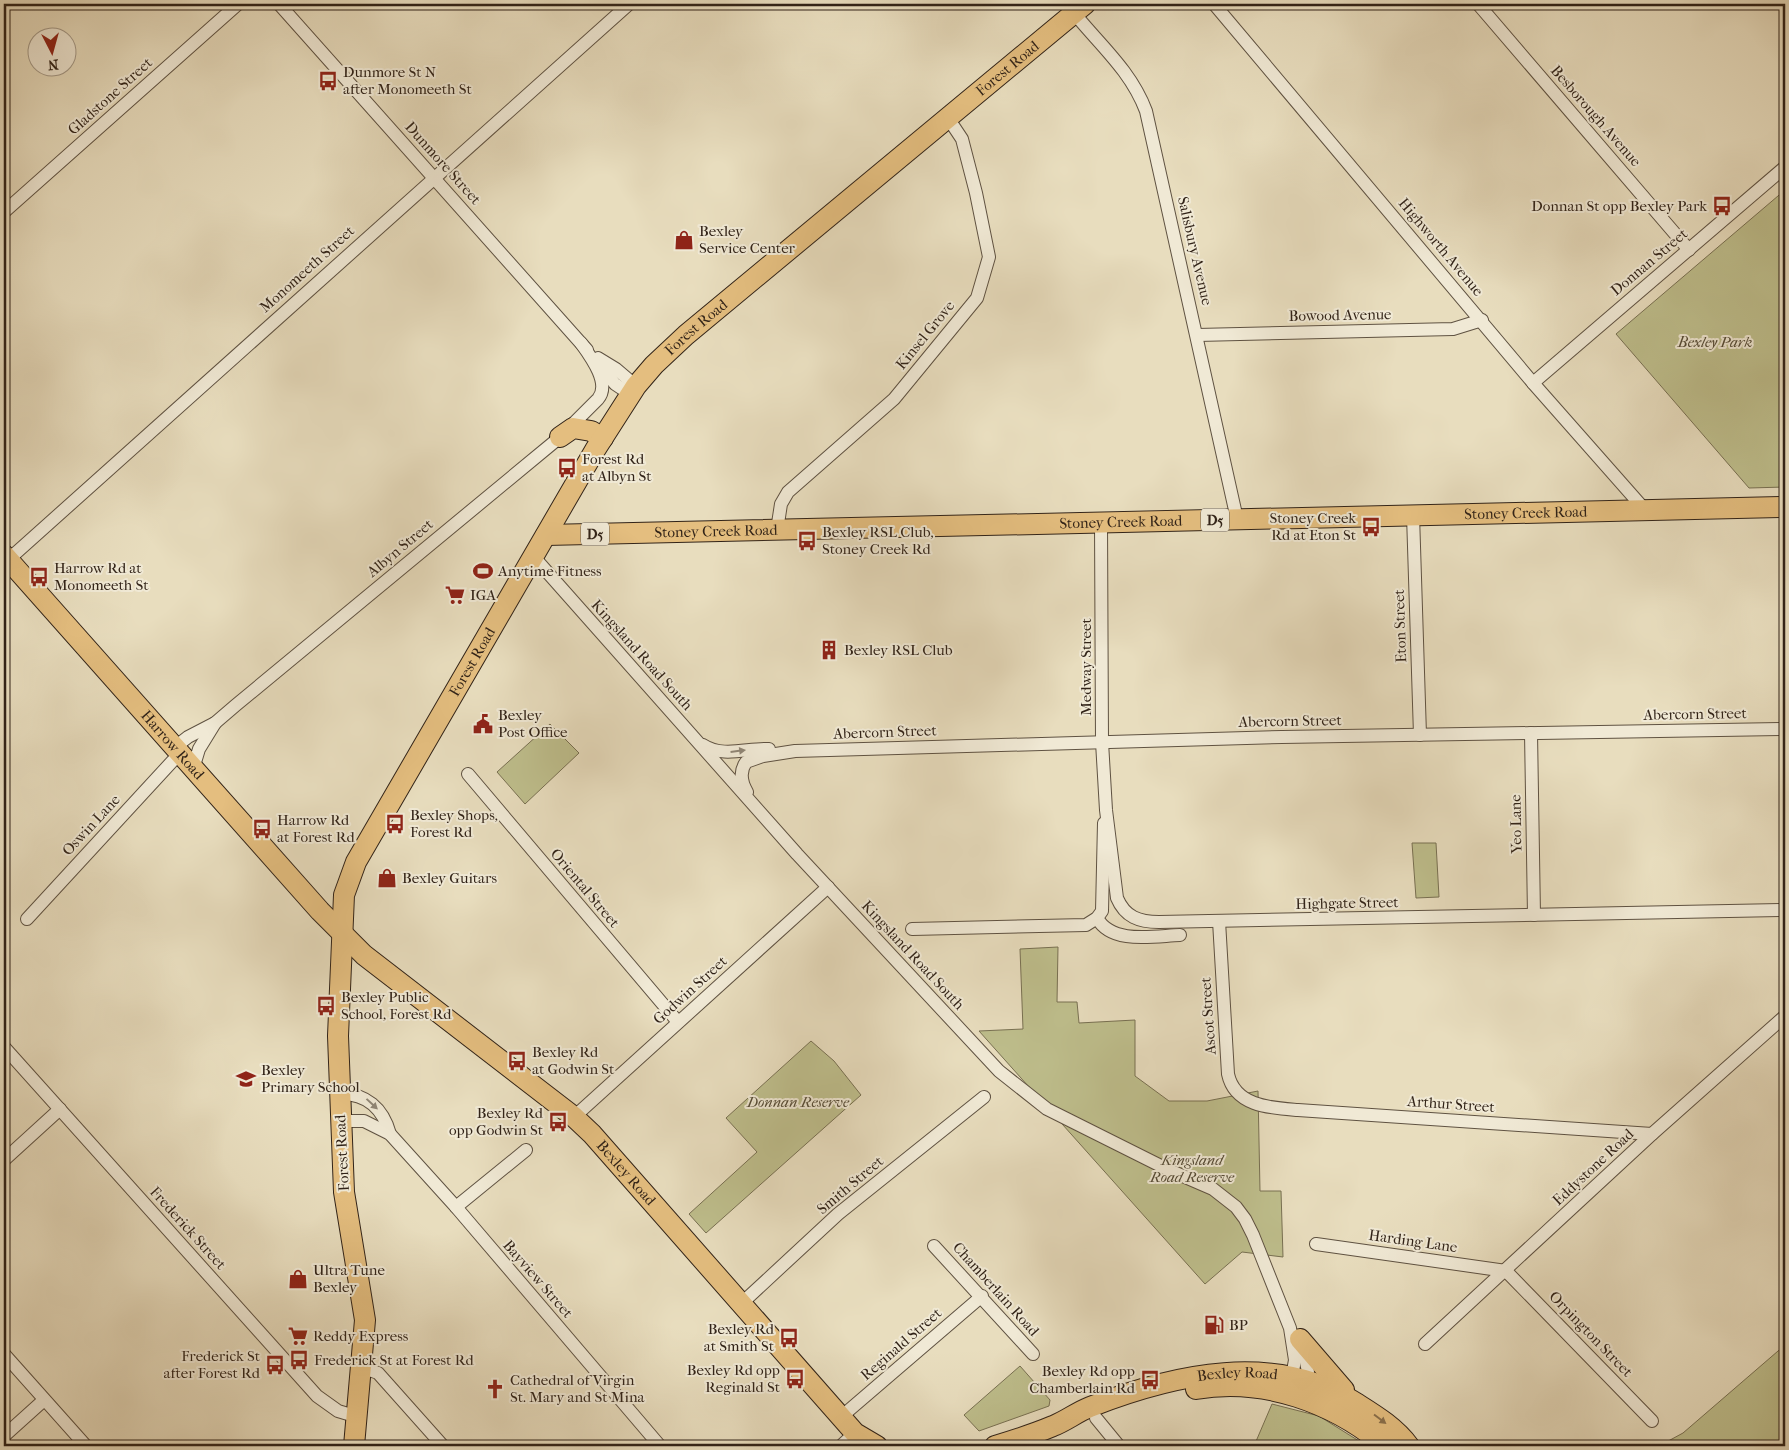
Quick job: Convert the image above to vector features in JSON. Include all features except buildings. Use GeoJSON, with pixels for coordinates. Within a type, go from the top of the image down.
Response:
{"type":"FeatureCollection","features":[{"type":"Feature","properties":{"kind":"main road","name":"Forest Road"},"geometry":{"type":"LineString","coordinates":[[354,1446],[358,1417],[364,1309],[344,1192],[339,1094],[339,983],[344,895],[356,862],[599,444],[633,390],[654,365],[686,335],[1079,8]]}},
{"type":"Feature","properties":{"kind":"main road"},"geometry":{"type":"LineString","coordinates":[[560,437],[576,438],[599,444]]}},
{"type":"Feature","properties":{"kind":"main road","name":"Stoney Creek Road"},"geometry":{"type":"LineString","coordinates":[[546,536],[1785,507]]}},
{"type":"Feature","properties":{"kind":"main road","name":"Harrow Road"},"geometry":{"type":"LineString","coordinates":[[6,557],[274,861],[342,933]]}},
{"type":"Feature","properties":{"kind":"main road","name":"Bexley Road"},"geometry":{"type":"LineString","coordinates":[[342,933],[364,955],[417,998],[574,1117],[598,1141],[841,1417],[848,1439],[876,1446]]}},
{"type":"Feature","properties":{"kind":"main road"},"geometry":{"type":"LineString","coordinates":[[1295,1334],[1354,1401]]}},
{"type":"Feature","properties":{"kind":"main road","name":"Bexley Road"},"geometry":{"type":"LineString","coordinates":[[1054,1426],[1088,1407],[1178,1378],[1238,1372],[1297,1387],[1363,1428],[1385,1446]]}},
{"type":"Feature","properties":{"kind":"main road","name":"Bexley Road"},"geometry":{"type":"LineString","coordinates":[[995,1446],[1054,1426],[1096,1418],[1152,1399],[1203,1388],[1258,1389],[1297,1387],[1330,1388],[1378,1416],[1408,1446]]}},
{"type":"Feature","properties":{"kind":"street","name":"Gladstone Street"},"geometry":{"type":"LineString","coordinates":[[4,212],[238,4]]}},
{"type":"Feature","properties":{"kind":"street","name":"Dunmore Street"},"geometry":{"type":"LineString","coordinates":[[280,4],[581,343],[599,359],[614,367],[633,390]]}},
{"type":"Feature","properties":{"kind":"street","name":"Monomeeth Street"},"geometry":{"type":"LineString","coordinates":[[6,557],[629,4]]}},
{"type":"Feature","properties":{"kind":"street","name":"Highworth Avenue"},"geometry":{"type":"LineString","coordinates":[[1214,4],[1533,382],[1644,510]]}},
{"type":"Feature","properties":{"kind":"street","name":"Besborough Avenue"},"geometry":{"type":"LineString","coordinates":[[1478,4],[1689,250]]}},
{"type":"Feature","properties":{"kind":"street","name":"Salisbury Avenue"},"geometry":{"type":"LineString","coordinates":[[1079,8],[1128,74],[1146,111],[1237,519]]}},
{"type":"Feature","properties":{"kind":"street","name":"Kinsel Grove"},"geometry":{"type":"LineString","coordinates":[[777,530],[780,504],[788,492],[894,399],[977,298],[989,258],[976,192],[962,139],[948,118]]}},
{"type":"Feature","properties":{"kind":"street","name":"Donnan Street"},"geometry":{"type":"LineString","coordinates":[[1533,382],[1785,167]]}},
{"type":"Feature","properties":{"kind":"street","name":"Bowood Avenue"},"geometry":{"type":"LineString","coordinates":[[1197,335],[1453,329],[1472,325],[1482,320]]}},
{"type":"Feature","properties":{"kind":"street","name":"Dunmore Street"},"geometry":{"type":"LineString","coordinates":[[581,343],[601,379],[603,393]]}},
{"type":"Feature","properties":{"kind":"street","name":"Albyn Street"},"geometry":{"type":"LineString","coordinates":[[177,751],[188,737],[214,723],[560,437],[603,393]]}},
{"type":"Feature","properties":{"kind":"street","name":"Eton Street"},"geometry":{"type":"LineString","coordinates":[[1413,515],[1420,735]]}},
{"type":"Feature","properties":{"kind":"street","name":"Medway Street"},"geometry":{"type":"LineString","coordinates":[[1101,522],[1102,742],[1106,810]]}},
{"type":"Feature","properties":{"kind":"street","name":"Kingsland Road South"},"geometry":{"type":"LineString","coordinates":[[533,556],[828,887],[1000,1072],[1028,1096],[1056,1114],[1169,1170],[1213,1189],[1227,1199],[1245,1219],[1295,1334],[1307,1357],[1297,1387]]}},
{"type":"Feature","properties":{"kind":"street","name":"Albyn Street"},"geometry":{"type":"LineString","coordinates":[[193,769],[199,749],[214,723]]}},
{"type":"Feature","properties":{"kind":"street","name":"Abercorn Street"},"geometry":{"type":"LineString","coordinates":[[694,737],[709,749],[716,751],[761,748],[795,751],[1102,742],[1785,728]]}},
{"type":"Feature","properties":{"kind":"street","name":"Yeo Lane"},"geometry":{"type":"LineString","coordinates":[[1531,733],[1534,916]]}},
{"type":"Feature","properties":{"kind":"street","name":"Oswin Lane"},"geometry":{"type":"LineString","coordinates":[[27,919],[177,751]]}},
{"type":"Feature","properties":{"kind":"street","name":"Abercorn Street"},"geometry":{"type":"LineString","coordinates":[[766,818],[744,786],[741,774],[743,766],[753,758],[795,751]]}},
{"type":"Feature","properties":{"kind":"street","name":"Oriental Street"},"geometry":{"type":"LineString","coordinates":[[468,774],[678,1022]]}},
{"type":"Feature","properties":{"kind":"street","name":"Highgate Street"},"geometry":{"type":"LineString","coordinates":[[1106,810],[1117,898],[1126,913],[1132,918],[1144,922],[1785,910]]}},
{"type":"Feature","properties":{"kind":"street"},"geometry":{"type":"LineString","coordinates":[[912,929],[1080,925],[1091,923],[1102,911],[1102,841],[1106,810]]}},
{"type":"Feature","properties":{"kind":"street","name":"Godwin Street"},"geometry":{"type":"LineString","coordinates":[[574,1117],[828,887]]}},
{"type":"Feature","properties":{"kind":"street"},"geometry":{"type":"LineString","coordinates":[[1097,918],[1104,927],[1117,935],[1180,935]]}},
{"type":"Feature","properties":{"kind":"street","name":"Ascot Street"},"geometry":{"type":"LineString","coordinates":[[1219,921],[1228,1074],[1233,1087],[1249,1101]]}},
{"type":"Feature","properties":{"kind":"street","name":"Eddystone Road"},"geometry":{"type":"LineString","coordinates":[[1425,1344],[1652,1134],[1785,1016]]}},
{"type":"Feature","properties":{"kind":"street","name":"Frederick Street"},"geometry":{"type":"LineString","coordinates":[[4,1047],[317,1396],[338,1412],[358,1417]]}},
{"type":"Feature","properties":{"kind":"street","name":"Bayview Street"},"geometry":{"type":"LineString","coordinates":[[339,1094],[358,1095],[367,1100],[386,1120],[390,1134]]}},
{"type":"Feature","properties":{"kind":"street","name":"Smith Street"},"geometry":{"type":"LineString","coordinates":[[742,1303],[838,1214],[984,1098]]}},
{"type":"Feature","properties":{"kind":"street","name":"Arthur Street"},"geometry":{"type":"LineString","coordinates":[[1249,1101],[1261,1106],[1298,1110],[1652,1134]]}},
{"type":"Feature","properties":{"kind":"street"},"geometry":{"type":"LineString","coordinates":[[4,1160],[60,1109]]}},
{"type":"Feature","properties":{"kind":"street","name":"Bayview Street"},"geometry":{"type":"LineString","coordinates":[[340,1121],[364,1121],[390,1134],[456,1207],[660,1446]]}},
{"type":"Feature","properties":{"kind":"street"},"geometry":{"type":"LineString","coordinates":[[456,1207],[526,1150]]}},
{"type":"Feature","properties":{"kind":"street","name":"Harding Lane"},"geometry":{"type":"LineString","coordinates":[[1316,1244],[1506,1270]]}},
{"type":"Feature","properties":{"kind":"street","name":"Chamberlain Road"},"geometry":{"type":"LineString","coordinates":[[934,1246],[982,1296],[1033,1354]]}},
{"type":"Feature","properties":{"kind":"street","name":"Orpington Street"},"geometry":{"type":"LineString","coordinates":[[1506,1270],[1652,1420]]}},
{"type":"Feature","properties":{"kind":"street","name":"Reginald Street"},"geometry":{"type":"LineString","coordinates":[[841,1417],[982,1296]]}},
{"type":"Feature","properties":{"kind":"street"},"geometry":{"type":"LineString","coordinates":[[4,1354],[86,1446]]}},
{"type":"Feature","properties":{"kind":"street"},"geometry":{"type":"LineString","coordinates":[[361,1367],[378,1373],[443,1446]]}},
{"type":"Feature","properties":{"kind":"street"},"geometry":{"type":"LineString","coordinates":[[4,1436],[44,1400]]}},
{"type":"Feature","properties":{"kind":"street"},"geometry":{"type":"LineString","coordinates":[[1096,1418],[1119,1446]]}},
{"type":"Feature","properties":{"kind":"green space","name":"Bexley Park"},"geometry":{"type":"Polygon","coordinates":[[[1785,190],[1785,487],[1749,488],[1616,334],[1785,190]]]}},
{"type":"Feature","properties":{"kind":"green space"},"geometry":{"type":"Polygon","coordinates":[[[550,724],[579,753],[525,804],[497,772],[550,724]]]}},
{"type":"Feature","properties":{"kind":"green space"},"geometry":{"type":"Polygon","coordinates":[[[1412,843],[1436,843],[1439,897],[1416,898],[1412,843]]]}},
{"type":"Feature","properties":{"kind":"green space","name":"Kingsland Road Reserve"},"geometry":{"type":"Polygon","coordinates":[[[1058,947],[1057,1002],[1077,1002],[1079,1023],[1135,1020],[1135,1076],[1169,1101],[1207,1101],[1258,1091],[1260,1191],[1281,1191],[1283,1257],[1242,1252],[1205,1284],[979,1031],[1023,1029],[1020,949],[1058,947]]]}},
{"type":"Feature","properties":{"kind":"green space","name":"Donnan Reserve"},"geometry":{"type":"Polygon","coordinates":[[[811,1041],[834,1061],[861,1095],[706,1233],[689,1214],[757,1152],[726,1118],[811,1041]]]}},
{"type":"Feature","properties":{"kind":"green space"},"geometry":{"type":"Polygon","coordinates":[[[1785,1345],[1785,1446],[1659,1446],[1683,1433],[1785,1345]]]}},
{"type":"Feature","properties":{"kind":"green space"},"geometry":{"type":"Polygon","coordinates":[[[1020,1366],[1050,1400],[1049,1406],[979,1431],[964,1415],[1020,1366]]]}},
{"type":"Feature","properties":{"kind":"green space"},"geometry":{"type":"Polygon","coordinates":[[[1272,1404],[1319,1416],[1367,1446],[1254,1446],[1272,1404]]]}},
{"type":"Feature","properties":{"kind":"place","name":"Dunmore St N after Monomeeth St"},"geometry":{"type":"Point","coordinates":[328,81]}},
{"type":"Feature","properties":{"kind":"place","name":"Donnan St opp Bexley Park"},"geometry":{"type":"Point","coordinates":[1722,206]}},
{"type":"Feature","properties":{"kind":"place","name":"Bexley Service Center"},"geometry":{"type":"Point","coordinates":[684,240]}},
{"type":"Feature","properties":{"kind":"place","name":"Forest Rd at Albyn St"},"geometry":{"type":"Point","coordinates":[567,468]}},
{"type":"Feature","properties":{"kind":"place","name":"Stoney Creek Rd at Eton St"},"geometry":{"type":"Point","coordinates":[1371,527]}},
{"type":"Feature","properties":{"kind":"place","name":"Bexley RSL Club, Stoney Creek Rd"},"geometry":{"type":"Point","coordinates":[807,541]}},
{"type":"Feature","properties":{"kind":"place","name":"Anytime Fitness"},"geometry":{"type":"Point","coordinates":[483,571]}},
{"type":"Feature","properties":{"kind":"place","name":"Harrow Rd at Monomeeth St"},"geometry":{"type":"Point","coordinates":[39,577]}},
{"type":"Feature","properties":{"kind":"place","name":"IGA"},"geometry":{"type":"Point","coordinates":[455,595]}},
{"type":"Feature","properties":{"kind":"place","name":"Bexley RSL Club"},"geometry":{"type":"Point","coordinates":[829,650]}},
{"type":"Feature","properties":{"kind":"place","name":"Bexley Post Office"},"geometry":{"type":"Point","coordinates":[483,724]}},
{"type":"Feature","properties":{"kind":"place","name":"Bexley Shops, Forest Rd"},"geometry":{"type":"Point","coordinates":[395,824]}},
{"type":"Feature","properties":{"kind":"place","name":"Harrow Rd at Forest Rd"},"geometry":{"type":"Point","coordinates":[262,829]}},
{"type":"Feature","properties":{"kind":"place","name":"Bexley Guitars"},"geometry":{"type":"Point","coordinates":[387,878]}},
{"type":"Feature","properties":{"kind":"place","name":"Bexley Public School, Forest Rd"},"geometry":{"type":"Point","coordinates":[326,1006]}},
{"type":"Feature","properties":{"kind":"place","name":"Bexley Rd at Godwin St"},"geometry":{"type":"Point","coordinates":[517,1061]}},
{"type":"Feature","properties":{"kind":"place","name":"Bexley Primary School"},"geometry":{"type":"Point","coordinates":[246,1079]}},
{"type":"Feature","properties":{"kind":"place","name":"Bexley Rd opp Godwin St"},"geometry":{"type":"Point","coordinates":[558,1122]}},
{"type":"Feature","properties":{"kind":"place","name":"Ultra Tune Bexley"},"geometry":{"type":"Point","coordinates":[298,1279]}},
{"type":"Feature","properties":{"kind":"place","name":"BP"},"geometry":{"type":"Point","coordinates":[1214,1325]}},
{"type":"Feature","properties":{"kind":"place","name":"Reddy Express"},"geometry":{"type":"Point","coordinates":[298,1336]}},
{"type":"Feature","properties":{"kind":"place","name":"Bexley Rd at Smith St"},"geometry":{"type":"Point","coordinates":[789,1338]}},
{"type":"Feature","properties":{"kind":"place","name":"Frederick St at Forest Rd"},"geometry":{"type":"Point","coordinates":[299,1360]}},
{"type":"Feature","properties":{"kind":"place","name":"Frederick St after Forest Rd"},"geometry":{"type":"Point","coordinates":[275,1365]}},
{"type":"Feature","properties":{"kind":"place","name":"Bexley Rd opp Reginald St"},"geometry":{"type":"Point","coordinates":[795,1379]}},
{"type":"Feature","properties":{"kind":"place","name":"Bexley Rd opp Chamberlain Rd"},"geometry":{"type":"Point","coordinates":[1150,1380]}},
{"type":"Feature","properties":{"kind":"place","name":"Cathedral of Virgin St. Mary and St Mina"},"geometry":{"type":"Point","coordinates":[495,1389]}}]}
